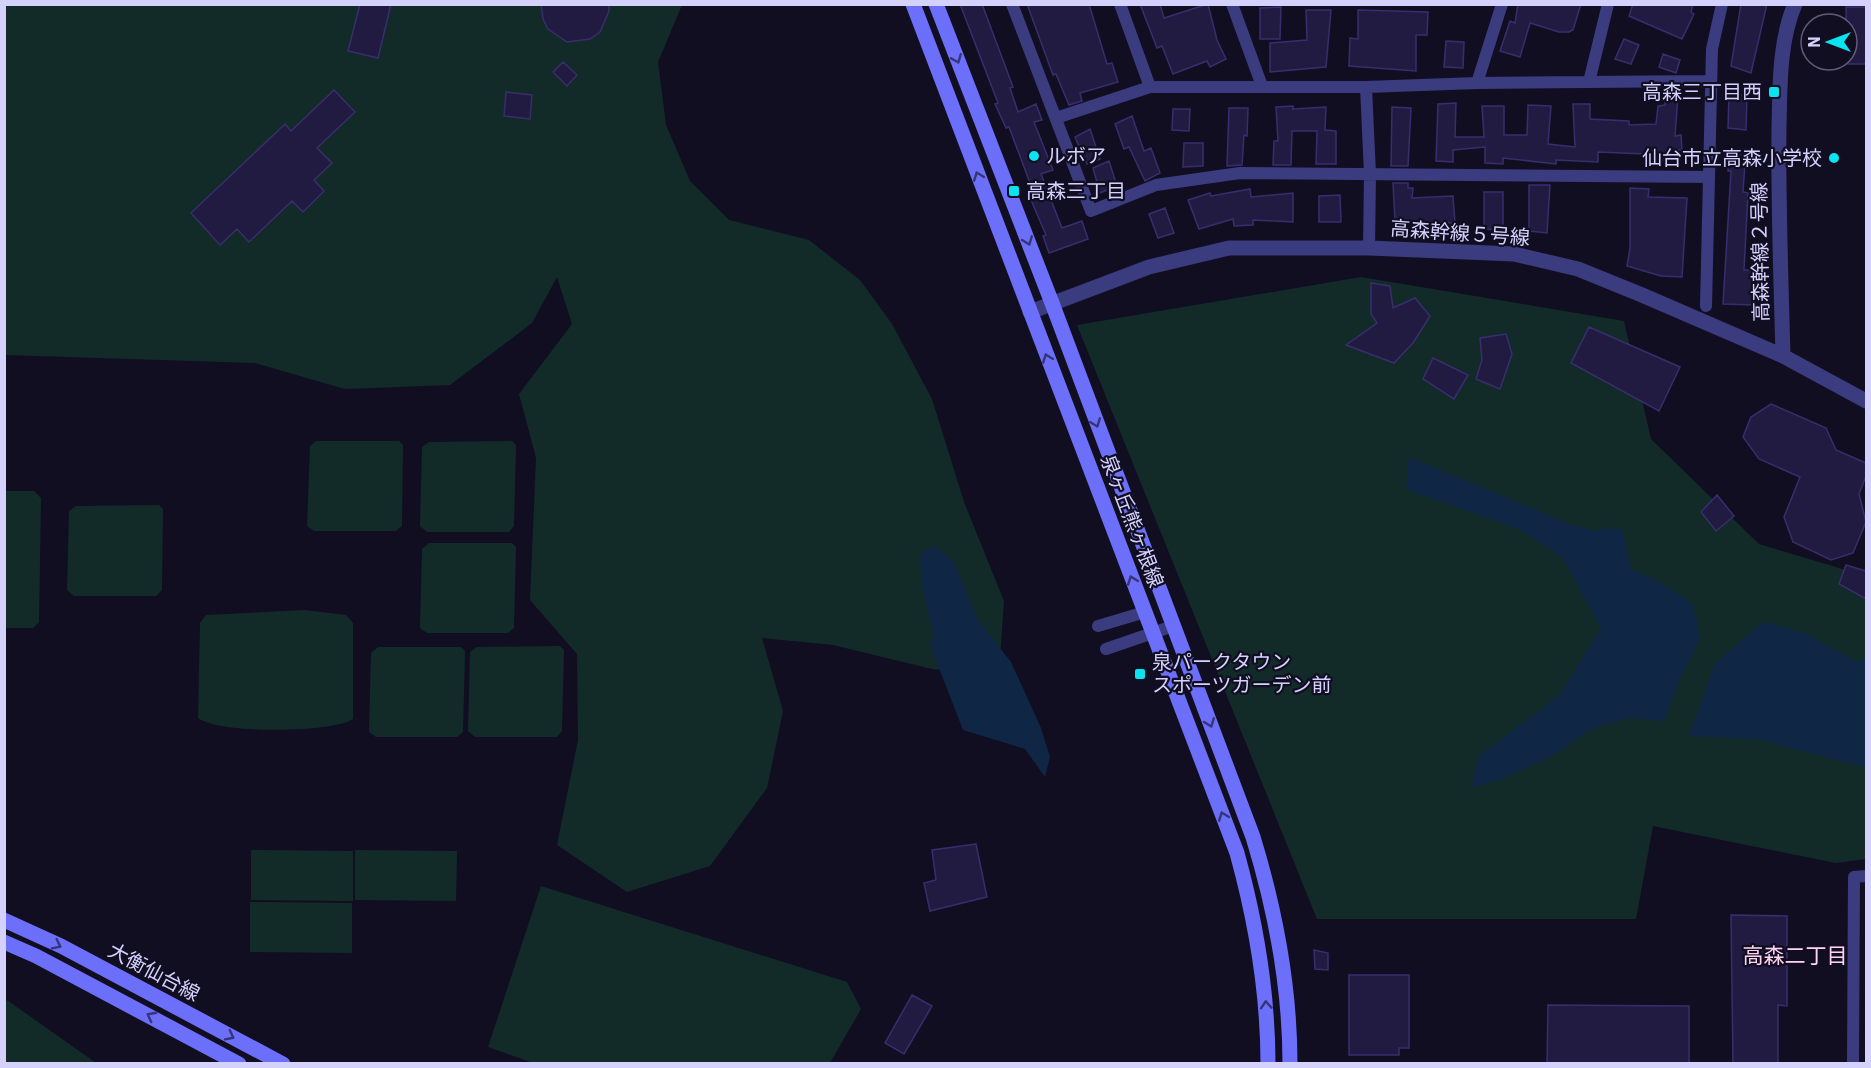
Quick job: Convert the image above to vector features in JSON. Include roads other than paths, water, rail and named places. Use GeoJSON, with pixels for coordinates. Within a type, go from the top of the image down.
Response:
{"type":"FeatureCollection","features":[{"type":"Feature","properties":{"kind":"main road","name":"泉ヶ丘熊ヶ根線"},"geometry":{"type":"LineString","coordinates":[[914,4],[1237,853],[1248,892],[1265,998],[1268,1064]]}},
{"type":"Feature","properties":{"kind":"main road","name":"泉ヶ丘熊ヶ根線"},"geometry":{"type":"LineString","coordinates":[[936,4],[1052,303],[1253,837],[1268,884],[1285,969],[1290,1016],[1290,1064]]}},
{"type":"Feature","properties":{"kind":"main road","name":"大衡仙台線"},"geometry":{"type":"LineString","coordinates":[[4,920],[61,946],[283,1064]]}},
{"type":"Feature","properties":{"kind":"main road","name":"大衡仙台線"},"geometry":{"type":"LineString","coordinates":[[4,942],[36,956],[239,1064]]}},
{"type":"Feature","properties":{"kind":"street"},"geometry":{"type":"LineString","coordinates":[[1012,4],[1091,211],[1156,185],[1197,177],[1240,173],[1709,177]]}},
{"type":"Feature","properties":{"kind":"street"},"geometry":{"type":"LineString","coordinates":[[1120,4],[1150,87]]}},
{"type":"Feature","properties":{"kind":"street"},"geometry":{"type":"LineString","coordinates":[[1232,4],[1262,86]]}},
{"type":"Feature","properties":{"kind":"street"},"geometry":{"type":"LineString","coordinates":[[1477,83],[1502,4]]}},
{"type":"Feature","properties":{"kind":"street"},"geometry":{"type":"LineString","coordinates":[[1589,82],[1608,4]]}},
{"type":"Feature","properties":{"kind":"street"},"geometry":{"type":"LineString","coordinates":[[1706,306],[1710,81],[1712,49],[1722,4]]}},
{"type":"Feature","properties":{"kind":"street","name":"高森幹線２号線"},"geometry":{"type":"LineString","coordinates":[[1783,356],[1778,198],[1780,76],[1790,15],[1795,4]]}},
{"type":"Feature","properties":{"kind":"street"},"geometry":{"type":"LineString","coordinates":[[1056,118],[1150,87],[1366,87],[1477,83],[1710,81]]}},
{"type":"Feature","properties":{"kind":"street"},"geometry":{"type":"LineString","coordinates":[[1366,87],[1370,174],[1369,248]]}},
{"type":"Feature","properties":{"kind":"street","name":"高森幹線５号線"},"geometry":{"type":"LineString","coordinates":[[1030,312],[1149,267],[1229,248],[1369,248],[1514,254],[1578,269],[1783,356],[1866,401]]}},
{"type":"Feature","properties":{"kind":"street"},"geometry":{"type":"LineString","coordinates":[[1098,626],[1144,612]]}},
{"type":"Feature","properties":{"kind":"street"},"geometry":{"type":"LineString","coordinates":[[1106,649],[1173,626]]}},
{"type":"Feature","properties":{"kind":"street"},"geometry":{"type":"LineString","coordinates":[[1854,1064],[1854,878],[1866,876]]}},
{"type":"Feature","properties":{"kind":"water"},"geometry":{"type":"Polygon","coordinates":[[[1409,457],[1569,524],[1595,531],[1612,527],[1623,531],[1631,569],[1659,582],[1693,604],[1700,638],[1679,681],[1664,721],[1629,718],[1591,729],[1549,758],[1501,779],[1471,788],[1479,756],[1559,696],[1601,628],[1561,556],[1519,529],[1406,489],[1409,457]]]}},
{"type":"Feature","properties":{"kind":"water"},"geometry":{"type":"Polygon","coordinates":[[[934,546],[953,561],[978,620],[1011,662],[1041,728],[1050,757],[1045,777],[1025,749],[963,730],[930,645],[934,636],[922,586],[920,553],[934,546]]]}},
{"type":"Feature","properties":{"kind":"water"},"geometry":{"type":"Polygon","coordinates":[[[1762,622],[1805,633],[1856,661],[1866,660],[1866,764],[1863,767],[1757,739],[1689,736],[1714,665],[1762,622]]]}},
{"type":"Feature","properties":{"kind":"place","name":"高森三丁目西"},"geometry":{"type":"Point","coordinates":[1774,92]}},
{"type":"Feature","properties":{"kind":"place","name":"ルボア"},"geometry":{"type":"Point","coordinates":[1034,156]}},
{"type":"Feature","properties":{"kind":"place","name":"仙台市立高森小学校"},"geometry":{"type":"Point","coordinates":[1834,158]}},
{"type":"Feature","properties":{"kind":"place","name":"高森三丁目"},"geometry":{"type":"Point","coordinates":[1014,191]}},
{"type":"Feature","properties":{"kind":"place","name":"泉パークタウン スポーツガーデン前"},"geometry":{"type":"Point","coordinates":[1140,674]}},
{"type":"Feature","properties":{"kind":"district","name":"高森二丁目"},"geometry":{"type":"Point","coordinates":[1795,956]}}]}
